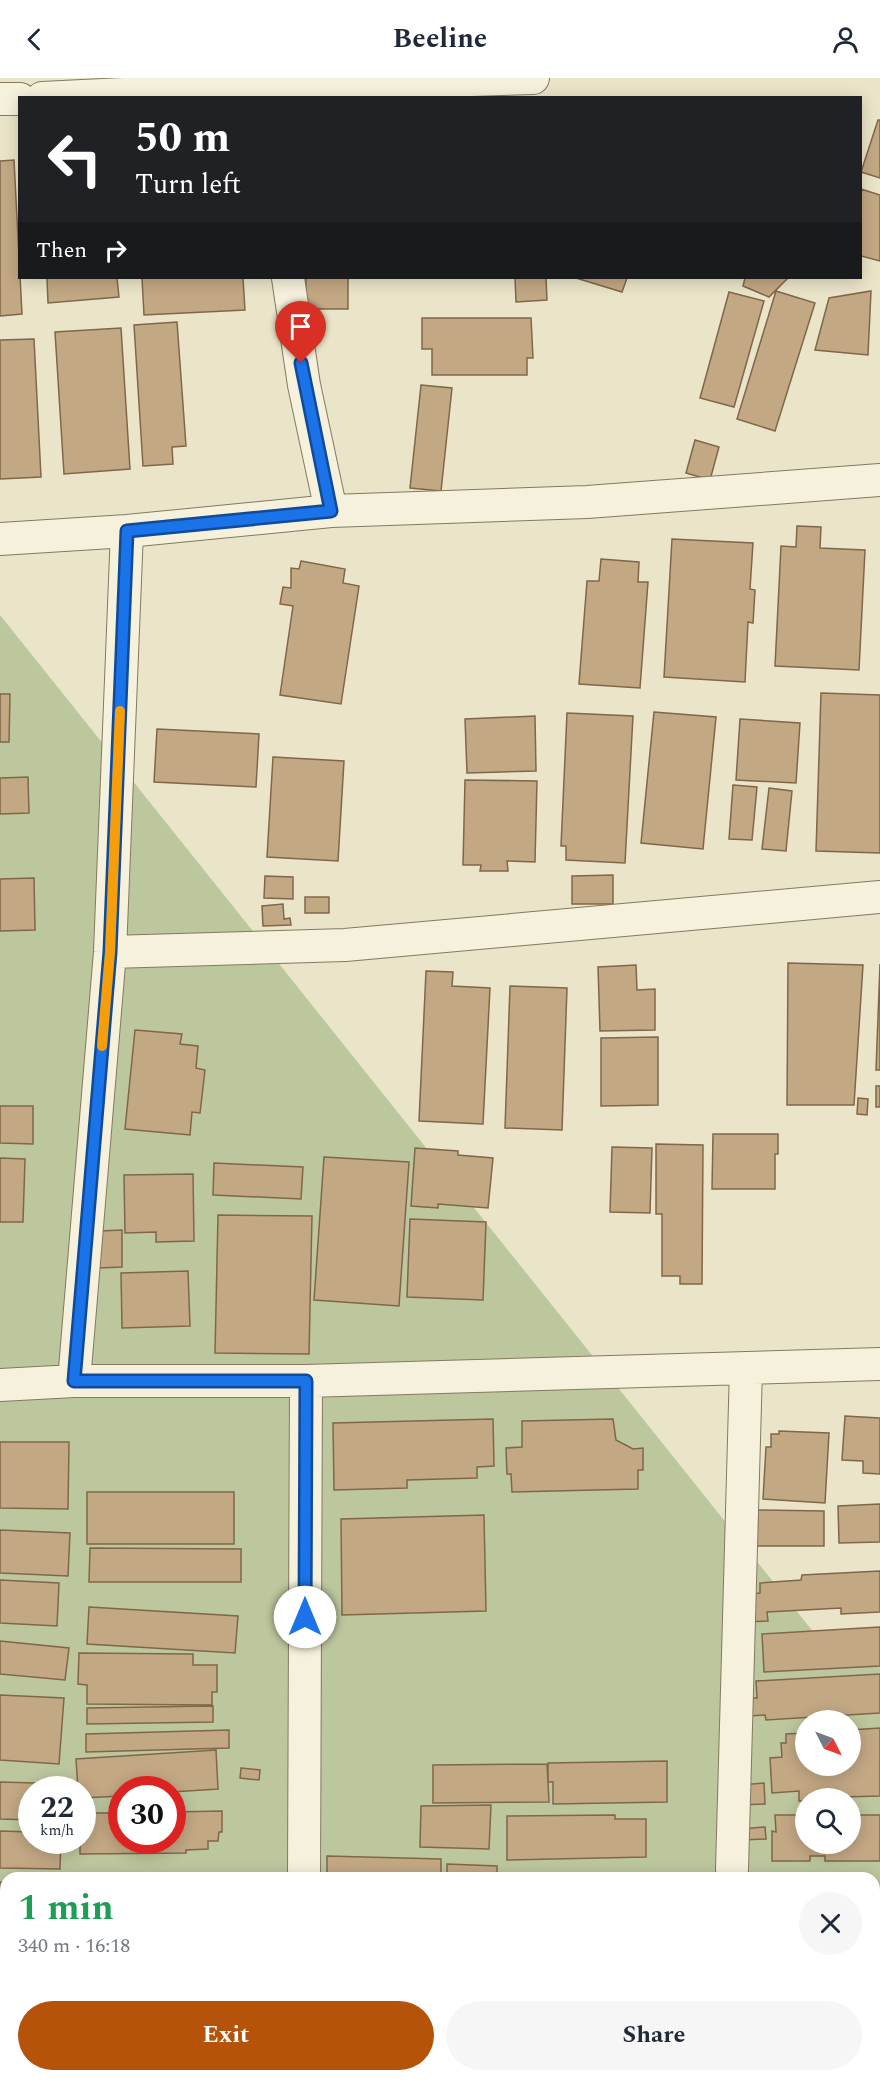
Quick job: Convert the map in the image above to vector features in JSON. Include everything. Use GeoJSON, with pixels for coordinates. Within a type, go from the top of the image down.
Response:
{"type":"FeatureCollection","features":[{"type":"Feature","properties":{"kind":"street"},"geometry":{"type":"LineString","coordinates":[[86,96],[533,78]]}},
{"type":"Feature","properties":{"kind":"street"},"geometry":{"type":"LineString","coordinates":[[0,99],[18,99]]}},
{"type":"Feature","properties":{"kind":"street"},"geometry":{"type":"LineString","coordinates":[[288,279],[304,385],[331,511]]}},
{"type":"Feature","properties":{"kind":"street"},"geometry":{"type":"LineString","coordinates":[[0,539],[127,531],[331,511],[587,502],[880,480]]}},
{"type":"Feature","properties":{"kind":"street"},"geometry":{"type":"LineString","coordinates":[[74,1381],[110,952],[127,531]]}},
{"type":"Feature","properties":{"kind":"street"},"geometry":{"type":"LineString","coordinates":[[110,952],[345,945],[880,897]]}},
{"type":"Feature","properties":{"kind":"street"},"geometry":{"type":"LineString","coordinates":[[0,1385],[74,1381],[306,1381],[880,1364]]}},
{"type":"Feature","properties":{"kind":"street"},"geometry":{"type":"LineString","coordinates":[[732,1869],[746,1368]]}},
{"type":"Feature","properties":{"kind":"street"},"geometry":{"type":"LineString","coordinates":[[304,1872],[306,1381]]}},
{"type":"Feature","properties":{"kind":"green space"},"geometry":{"type":"Polygon","coordinates":[[[0,615],[819,1639],[880,1635],[880,1872],[0,1872],[0,615]]]}},
{"type":"Feature","properties":{"kind":"building"},"geometry":{"type":"Polygon","coordinates":[[[878,120],[880,120],[880,178],[862,172],[878,120]]]}},
{"type":"Feature","properties":{"kind":"building"},"geometry":{"type":"Polygon","coordinates":[[[14,160],[18,279],[20,279],[22,314],[0,316],[0,161],[14,160]]]}},
{"type":"Feature","properties":{"kind":"building"},"geometry":{"type":"Polygon","coordinates":[[[862,189],[880,195],[880,261],[862,256],[862,189]]]}},
{"type":"Feature","properties":{"kind":"building"},"geometry":{"type":"Polygon","coordinates":[[[47,279],[117,279],[119,297],[48,303],[47,279]]]}},
{"type":"Feature","properties":{"kind":"building"},"geometry":{"type":"Polygon","coordinates":[[[142,279],[243,279],[245,310],[144,315],[142,279]]]}},
{"type":"Feature","properties":{"kind":"building"},"geometry":{"type":"Polygon","coordinates":[[[306,279],[348,279],[348,309],[305,309],[306,279]]]}},
{"type":"Feature","properties":{"kind":"building"},"geometry":{"type":"Polygon","coordinates":[[[515,279],[546,279],[547,300],[516,302],[515,279]]]}},
{"type":"Feature","properties":{"kind":"building"},"geometry":{"type":"Polygon","coordinates":[[[579,279],[627,279],[622,292],[579,279]]]}},
{"type":"Feature","properties":{"kind":"building"},"geometry":{"type":"Polygon","coordinates":[[[745,279],[787,279],[769,297],[743,286],[745,279]]]}},
{"type":"Feature","properties":{"kind":"building"},"geometry":{"type":"Polygon","coordinates":[[[776,291],[815,303],[775,431],[737,419],[776,291]]]}},
{"type":"Feature","properties":{"kind":"building"},"geometry":{"type":"Polygon","coordinates":[[[871,291],[868,355],[815,350],[829,298],[871,291]]]}},
{"type":"Feature","properties":{"kind":"building"},"geometry":{"type":"Polygon","coordinates":[[[729,292],[764,301],[734,407],[700,398],[729,292]]]}},
{"type":"Feature","properties":{"kind":"building"},"geometry":{"type":"Polygon","coordinates":[[[422,318],[531,318],[533,358],[527,358],[527,375],[432,375],[432,349],[422,349],[422,318]]]}},
{"type":"Feature","properties":{"kind":"building"},"geometry":{"type":"Polygon","coordinates":[[[177,322],[186,446],[172,447],[173,464],[143,466],[134,325],[177,322]]]}},
{"type":"Feature","properties":{"kind":"building"},"geometry":{"type":"Polygon","coordinates":[[[121,328],[130,469],[64,474],[55,332],[121,328]]]}},
{"type":"Feature","properties":{"kind":"building"},"geometry":{"type":"Polygon","coordinates":[[[34,339],[41,477],[0,479],[0,340],[34,339]]]}},
{"type":"Feature","properties":{"kind":"building"},"geometry":{"type":"Polygon","coordinates":[[[421,385],[452,388],[441,491],[410,488],[421,385]]]}},
{"type":"Feature","properties":{"kind":"building"},"geometry":{"type":"Polygon","coordinates":[[[695,440],[719,447],[710,480],[686,473],[695,440]]]}},
{"type":"Feature","properties":{"kind":"building"},"geometry":{"type":"Polygon","coordinates":[[[797,526],[821,527],[820,548],[865,550],[859,670],[775,666],[781,546],[796,547],[797,526]]]}},
{"type":"Feature","properties":{"kind":"building"},"geometry":{"type":"Polygon","coordinates":[[[672,539],[753,543],[750,589],[755,590],[753,623],[748,622],[745,682],[664,677],[672,539]]]}},
{"type":"Feature","properties":{"kind":"building"},"geometry":{"type":"Polygon","coordinates":[[[601,559],[639,562],[638,582],[648,582],[640,688],[579,684],[587,581],[599,581],[601,559]]]}},
{"type":"Feature","properties":{"kind":"building"},"geometry":{"type":"Polygon","coordinates":[[[301,561],[345,569],[343,583],[359,586],[341,704],[280,695],[293,606],[280,604],[283,587],[291,588],[291,568],[299,569],[301,561]]]}},
{"type":"Feature","properties":{"kind":"building"},"geometry":{"type":"Polygon","coordinates":[[[821,693],[880,695],[880,853],[816,851],[821,693]]]}},
{"type":"Feature","properties":{"kind":"building"},"geometry":{"type":"Polygon","coordinates":[[[0,694],[10,694],[9,742],[0,742],[0,694]]]}},
{"type":"Feature","properties":{"kind":"building"},"geometry":{"type":"Polygon","coordinates":[[[654,712],[716,717],[703,849],[641,843],[654,712]]]}},
{"type":"Feature","properties":{"kind":"building"},"geometry":{"type":"Polygon","coordinates":[[[567,713],[633,716],[625,863],[566,860],[566,846],[561,846],[567,713]]]}},
{"type":"Feature","properties":{"kind":"building"},"geometry":{"type":"Polygon","coordinates":[[[535,716],[536,771],[467,773],[465,719],[535,716]]]}},
{"type":"Feature","properties":{"kind":"building"},"geometry":{"type":"Polygon","coordinates":[[[740,719],[800,723],[796,783],[736,780],[740,719]]]}},
{"type":"Feature","properties":{"kind":"building"},"geometry":{"type":"Polygon","coordinates":[[[157,729],[259,734],[256,787],[154,782],[157,729]]]}},
{"type":"Feature","properties":{"kind":"building"},"geometry":{"type":"Polygon","coordinates":[[[273,757],[344,761],[338,861],[267,857],[273,757]]]}},
{"type":"Feature","properties":{"kind":"building"},"geometry":{"type":"Polygon","coordinates":[[[28,777],[29,813],[0,814],[0,778],[28,777]]]}},
{"type":"Feature","properties":{"kind":"building"},"geometry":{"type":"Polygon","coordinates":[[[465,780],[537,781],[535,862],[507,861],[508,871],[480,871],[481,865],[463,865],[465,780]]]}},
{"type":"Feature","properties":{"kind":"building"},"geometry":{"type":"Polygon","coordinates":[[[733,785],[757,787],[752,840],[729,839],[733,785]]]}},
{"type":"Feature","properties":{"kind":"building"},"geometry":{"type":"Polygon","coordinates":[[[769,788],[792,791],[786,851],[762,849],[769,788]]]}},
{"type":"Feature","properties":{"kind":"building"},"geometry":{"type":"Polygon","coordinates":[[[613,875],[613,904],[572,904],[572,876],[613,875]]]}},
{"type":"Feature","properties":{"kind":"building"},"geometry":{"type":"Polygon","coordinates":[[[265,876],[293,877],[293,899],[264,898],[265,876]]]}},
{"type":"Feature","properties":{"kind":"building"},"geometry":{"type":"Polygon","coordinates":[[[34,878],[35,930],[0,931],[0,879],[34,878]]]}},
{"type":"Feature","properties":{"kind":"building"},"geometry":{"type":"Polygon","coordinates":[[[305,897],[329,897],[329,913],[305,913],[305,897]]]}},
{"type":"Feature","properties":{"kind":"building"},"geometry":{"type":"Polygon","coordinates":[[[283,904],[284,919],[290,918],[291,925],[263,926],[262,906],[283,904]]]}},
{"type":"Feature","properties":{"kind":"building"},"geometry":{"type":"Polygon","coordinates":[[[788,963],[863,965],[854,1105],[787,1105],[788,963]]]}},
{"type":"Feature","properties":{"kind":"building"},"geometry":{"type":"Polygon","coordinates":[[[880,964],[880,1070],[876,1070],[880,964]]]}},
{"type":"Feature","properties":{"kind":"building"},"geometry":{"type":"Polygon","coordinates":[[[636,965],[637,990],[655,989],[655,1030],[600,1031],[598,967],[636,965]]]}},
{"type":"Feature","properties":{"kind":"building"},"geometry":{"type":"Polygon","coordinates":[[[426,971],[453,972],[452,986],[490,988],[483,1124],[419,1121],[426,971]]]}},
{"type":"Feature","properties":{"kind":"building"},"geometry":{"type":"Polygon","coordinates":[[[510,986],[567,988],[562,1130],[505,1128],[510,986]]]}},
{"type":"Feature","properties":{"kind":"building"},"geometry":{"type":"Polygon","coordinates":[[[135,1030],[182,1034],[180,1044],[198,1046],[196,1068],[205,1070],[200,1113],[192,1112],[190,1135],[125,1129],[135,1030]]]}},
{"type":"Feature","properties":{"kind":"building"},"geometry":{"type":"Polygon","coordinates":[[[658,1037],[658,1105],[601,1106],[601,1038],[658,1037]]]}},
{"type":"Feature","properties":{"kind":"building"},"geometry":{"type":"Polygon","coordinates":[[[876,1086],[880,1086],[880,1107],[876,1107],[876,1086]]]}},
{"type":"Feature","properties":{"kind":"building"},"geometry":{"type":"Polygon","coordinates":[[[858,1098],[868,1099],[867,1115],[857,1114],[858,1098]]]}},
{"type":"Feature","properties":{"kind":"building"},"geometry":{"type":"Polygon","coordinates":[[[0,1106],[33,1106],[33,1144],[0,1143],[0,1106]]]}},
{"type":"Feature","properties":{"kind":"building"},"geometry":{"type":"Polygon","coordinates":[[[713,1134],[778,1134],[778,1154],[775,1154],[775,1189],[712,1189],[713,1134]]]}},
{"type":"Feature","properties":{"kind":"building"},"geometry":{"type":"Polygon","coordinates":[[[656,1144],[703,1145],[702,1284],[680,1284],[680,1276],[662,1276],[662,1214],[656,1214],[656,1144]]]}},
{"type":"Feature","properties":{"kind":"building"},"geometry":{"type":"Polygon","coordinates":[[[612,1147],[652,1148],[650,1213],[610,1212],[612,1147]]]}},
{"type":"Feature","properties":{"kind":"building"},"geometry":{"type":"Polygon","coordinates":[[[415,1148],[458,1151],[458,1155],[493,1158],[488,1208],[438,1204],[438,1208],[411,1206],[415,1148]]]}},
{"type":"Feature","properties":{"kind":"building"},"geometry":{"type":"Polygon","coordinates":[[[324,1157],[409,1162],[399,1306],[314,1300],[324,1157]]]}},
{"type":"Feature","properties":{"kind":"building"},"geometry":{"type":"Polygon","coordinates":[[[0,1158],[25,1159],[23,1222],[0,1222],[0,1158]]]}},
{"type":"Feature","properties":{"kind":"building"},"geometry":{"type":"Polygon","coordinates":[[[214,1163],[303,1167],[301,1199],[213,1195],[214,1163]]]}},
{"type":"Feature","properties":{"kind":"building"},"geometry":{"type":"Polygon","coordinates":[[[193,1174],[194,1241],[156,1242],[156,1232],[125,1233],[124,1175],[193,1174]]]}},
{"type":"Feature","properties":{"kind":"building"},"geometry":{"type":"Polygon","coordinates":[[[218,1215],[312,1216],[309,1354],[215,1353],[218,1215]]]}},
{"type":"Feature","properties":{"kind":"building"},"geometry":{"type":"Polygon","coordinates":[[[410,1219],[486,1222],[483,1300],[407,1297],[410,1219]]]}},
{"type":"Feature","properties":{"kind":"building"},"geometry":{"type":"Polygon","coordinates":[[[122,1230],[122,1267],[99,1268],[99,1231],[122,1230]]]}},
{"type":"Feature","properties":{"kind":"building"},"geometry":{"type":"Polygon","coordinates":[[[188,1271],[190,1326],[122,1328],[121,1273],[188,1271]]]}},
{"type":"Feature","properties":{"kind":"building"},"geometry":{"type":"Polygon","coordinates":[[[845,1416],[880,1418],[880,1474],[863,1473],[863,1461],[842,1460],[845,1416]]]}},
{"type":"Feature","properties":{"kind":"building"},"geometry":{"type":"Polygon","coordinates":[[[493,1419],[494,1466],[477,1467],[477,1478],[407,1480],[407,1488],[334,1490],[333,1423],[493,1419]]]}},
{"type":"Feature","properties":{"kind":"building"},"geometry":{"type":"Polygon","coordinates":[[[613,1419],[616,1440],[633,1449],[643,1448],[643,1470],[638,1470],[638,1489],[512,1492],[511,1474],[507,1474],[506,1448],[522,1447],[522,1421],[613,1419]]]}},
{"type":"Feature","properties":{"kind":"building"},"geometry":{"type":"Polygon","coordinates":[[[779,1431],[829,1433],[825,1503],[763,1499],[766,1447],[771,1447],[771,1434],[779,1434],[779,1431]]]}},
{"type":"Feature","properties":{"kind":"building"},"geometry":{"type":"Polygon","coordinates":[[[0,1442],[69,1442],[68,1509],[0,1508],[0,1442]]]}},
{"type":"Feature","properties":{"kind":"building"},"geometry":{"type":"Polygon","coordinates":[[[87,1492],[234,1492],[234,1544],[87,1544],[87,1492]]]}},
{"type":"Feature","properties":{"kind":"building"},"geometry":{"type":"Polygon","coordinates":[[[880,1504],[880,1542],[839,1543],[838,1506],[880,1504]]]}},
{"type":"Feature","properties":{"kind":"building"},"geometry":{"type":"Polygon","coordinates":[[[758,1510],[824,1511],[824,1546],[757,1546],[758,1510]]]}},
{"type":"Feature","properties":{"kind":"building"},"geometry":{"type":"Polygon","coordinates":[[[484,1515],[486,1611],[342,1615],[341,1519],[484,1515]]]}},
{"type":"Feature","properties":{"kind":"building"},"geometry":{"type":"Polygon","coordinates":[[[0,1530],[70,1533],[68,1576],[0,1573],[0,1530]]]}},
{"type":"Feature","properties":{"kind":"building"},"geometry":{"type":"Polygon","coordinates":[[[90,1548],[241,1549],[241,1582],[89,1582],[90,1548]]]}},
{"type":"Feature","properties":{"kind":"building"},"geometry":{"type":"Polygon","coordinates":[[[880,1571],[880,1612],[841,1614],[841,1608],[767,1612],[768,1621],[744,1622],[743,1594],[760,1593],[760,1583],[801,1580],[802,1575],[880,1571]]]}},
{"type":"Feature","properties":{"kind":"building"},"geometry":{"type":"Polygon","coordinates":[[[0,1580],[59,1583],[57,1626],[0,1623],[0,1580]]]}},
{"type":"Feature","properties":{"kind":"building"},"geometry":{"type":"Polygon","coordinates":[[[89,1607],[238,1616],[235,1653],[87,1644],[89,1607]]]}},
{"type":"Feature","properties":{"kind":"building"},"geometry":{"type":"Polygon","coordinates":[[[880,1627],[880,1666],[764,1672],[762,1634],[880,1627]]]}},
{"type":"Feature","properties":{"kind":"building"},"geometry":{"type":"Polygon","coordinates":[[[0,1641],[69,1648],[65,1680],[0,1674],[0,1641]]]}},
{"type":"Feature","properties":{"kind":"building"},"geometry":{"type":"Polygon","coordinates":[[[79,1653],[193,1654],[193,1665],[217,1665],[217,1692],[212,1692],[212,1705],[87,1704],[87,1685],[78,1684],[79,1653]]]}},
{"type":"Feature","properties":{"kind":"building"},"geometry":{"type":"Polygon","coordinates":[[[880,1674],[880,1713],[861,1714],[861,1710],[795,1710],[795,1718],[766,1720],[765,1715],[749,1716],[748,1698],[757,1698],[756,1681],[880,1674]]]}},
{"type":"Feature","properties":{"kind":"building"},"geometry":{"type":"Polygon","coordinates":[[[0,1695],[64,1698],[59,1764],[0,1760],[0,1695]]]}},
{"type":"Feature","properties":{"kind":"building"},"geometry":{"type":"Polygon","coordinates":[[[213,1706],[213,1722],[87,1724],[87,1708],[213,1706]]]}},
{"type":"Feature","properties":{"kind":"building"},"geometry":{"type":"Polygon","coordinates":[[[880,1728],[880,1796],[861,1797],[861,1788],[795,1788],[795,1791],[772,1793],[770,1758],[782,1757],[781,1743],[786,1743],[786,1734],[795,1734],[795,1776],[861,1776],[861,1729],[880,1728]]]}},
{"type":"Feature","properties":{"kind":"building"},"geometry":{"type":"Polygon","coordinates":[[[229,1730],[229,1748],[86,1752],[86,1734],[229,1730]]]}},
{"type":"Feature","properties":{"kind":"building"},"geometry":{"type":"Polygon","coordinates":[[[216,1750],[218,1789],[186,1791],[186,1776],[108,1776],[108,1797],[96,1797],[96,1776],[77,1776],[76,1759],[216,1750]]]}},
{"type":"Feature","properties":{"kind":"building"},"geometry":{"type":"Polygon","coordinates":[[[667,1761],[667,1802],[553,1804],[553,1782],[548,1782],[548,1763],[667,1761]]]}},
{"type":"Feature","properties":{"kind":"building"},"geometry":{"type":"Polygon","coordinates":[[[547,1764],[549,1802],[433,1803],[433,1765],[547,1764]]]}},
{"type":"Feature","properties":{"kind":"building"},"geometry":{"type":"Polygon","coordinates":[[[241,1768],[260,1770],[259,1780],[240,1778],[241,1768]]]}},
{"type":"Feature","properties":{"kind":"building"},"geometry":{"type":"Polygon","coordinates":[[[0,1782],[18,1783],[18,1820],[0,1819],[0,1782]]]}},
{"type":"Feature","properties":{"kind":"building"},"geometry":{"type":"Polygon","coordinates":[[[764,1783],[765,1804],[741,1805],[741,1785],[764,1783]]]}},
{"type":"Feature","properties":{"kind":"building"},"geometry":{"type":"Polygon","coordinates":[[[491,1805],[489,1849],[420,1847],[421,1806],[491,1805]]]}},
{"type":"Feature","properties":{"kind":"building"},"geometry":{"type":"Polygon","coordinates":[[[222,1811],[222,1832],[219,1832],[218,1841],[208,1841],[208,1849],[186,1850],[186,1812],[222,1811]]]}},
{"type":"Feature","properties":{"kind":"building"},"geometry":{"type":"Polygon","coordinates":[[[96,1813],[108,1813],[108,1854],[96,1854],[96,1813]]]}},
{"type":"Feature","properties":{"kind":"building"},"geometry":{"type":"Polygon","coordinates":[[[615,1815],[615,1819],[646,1819],[646,1857],[507,1860],[507,1816],[615,1815]]]}},
{"type":"Feature","properties":{"kind":"building"},"geometry":{"type":"Polygon","coordinates":[[[775,1815],[795,1815],[795,1854],[861,1854],[861,1815],[880,1815],[880,1861],[825,1861],[825,1856],[810,1856],[810,1861],[772,1861],[772,1831],[776,1832],[775,1815]]]}},
{"type":"Feature","properties":{"kind":"building"},"geometry":{"type":"Polygon","coordinates":[[[765,1827],[766,1839],[742,1840],[741,1829],[765,1827]]]}},
{"type":"Feature","properties":{"kind":"building"},"geometry":{"type":"Polygon","coordinates":[[[0,1831],[18,1832],[18,1854],[61,1854],[60,1869],[0,1868],[0,1831]]]}},
{"type":"Feature","properties":{"kind":"building"},"geometry":{"type":"Polygon","coordinates":[[[327,1856],[441,1859],[441,1872],[327,1872],[327,1856]]]}},
{"type":"Feature","properties":{"kind":"building"},"geometry":{"type":"Polygon","coordinates":[[[447,1864],[497,1866],[497,1872],[447,1872],[447,1864]]]}},
{"type":"Feature","properties":{"kind":"slow traffic"},"geometry":{"type":"LineString","coordinates":[[102,1046],[110,952],[120,711]]}},
{"type":"Feature","properties":{"kind":"route"},"geometry":{"type":"LineString","coordinates":[[301,363],[331,511],[127,531],[110,952],[74,1381],[306,1381],[305,1617]]}}]}
